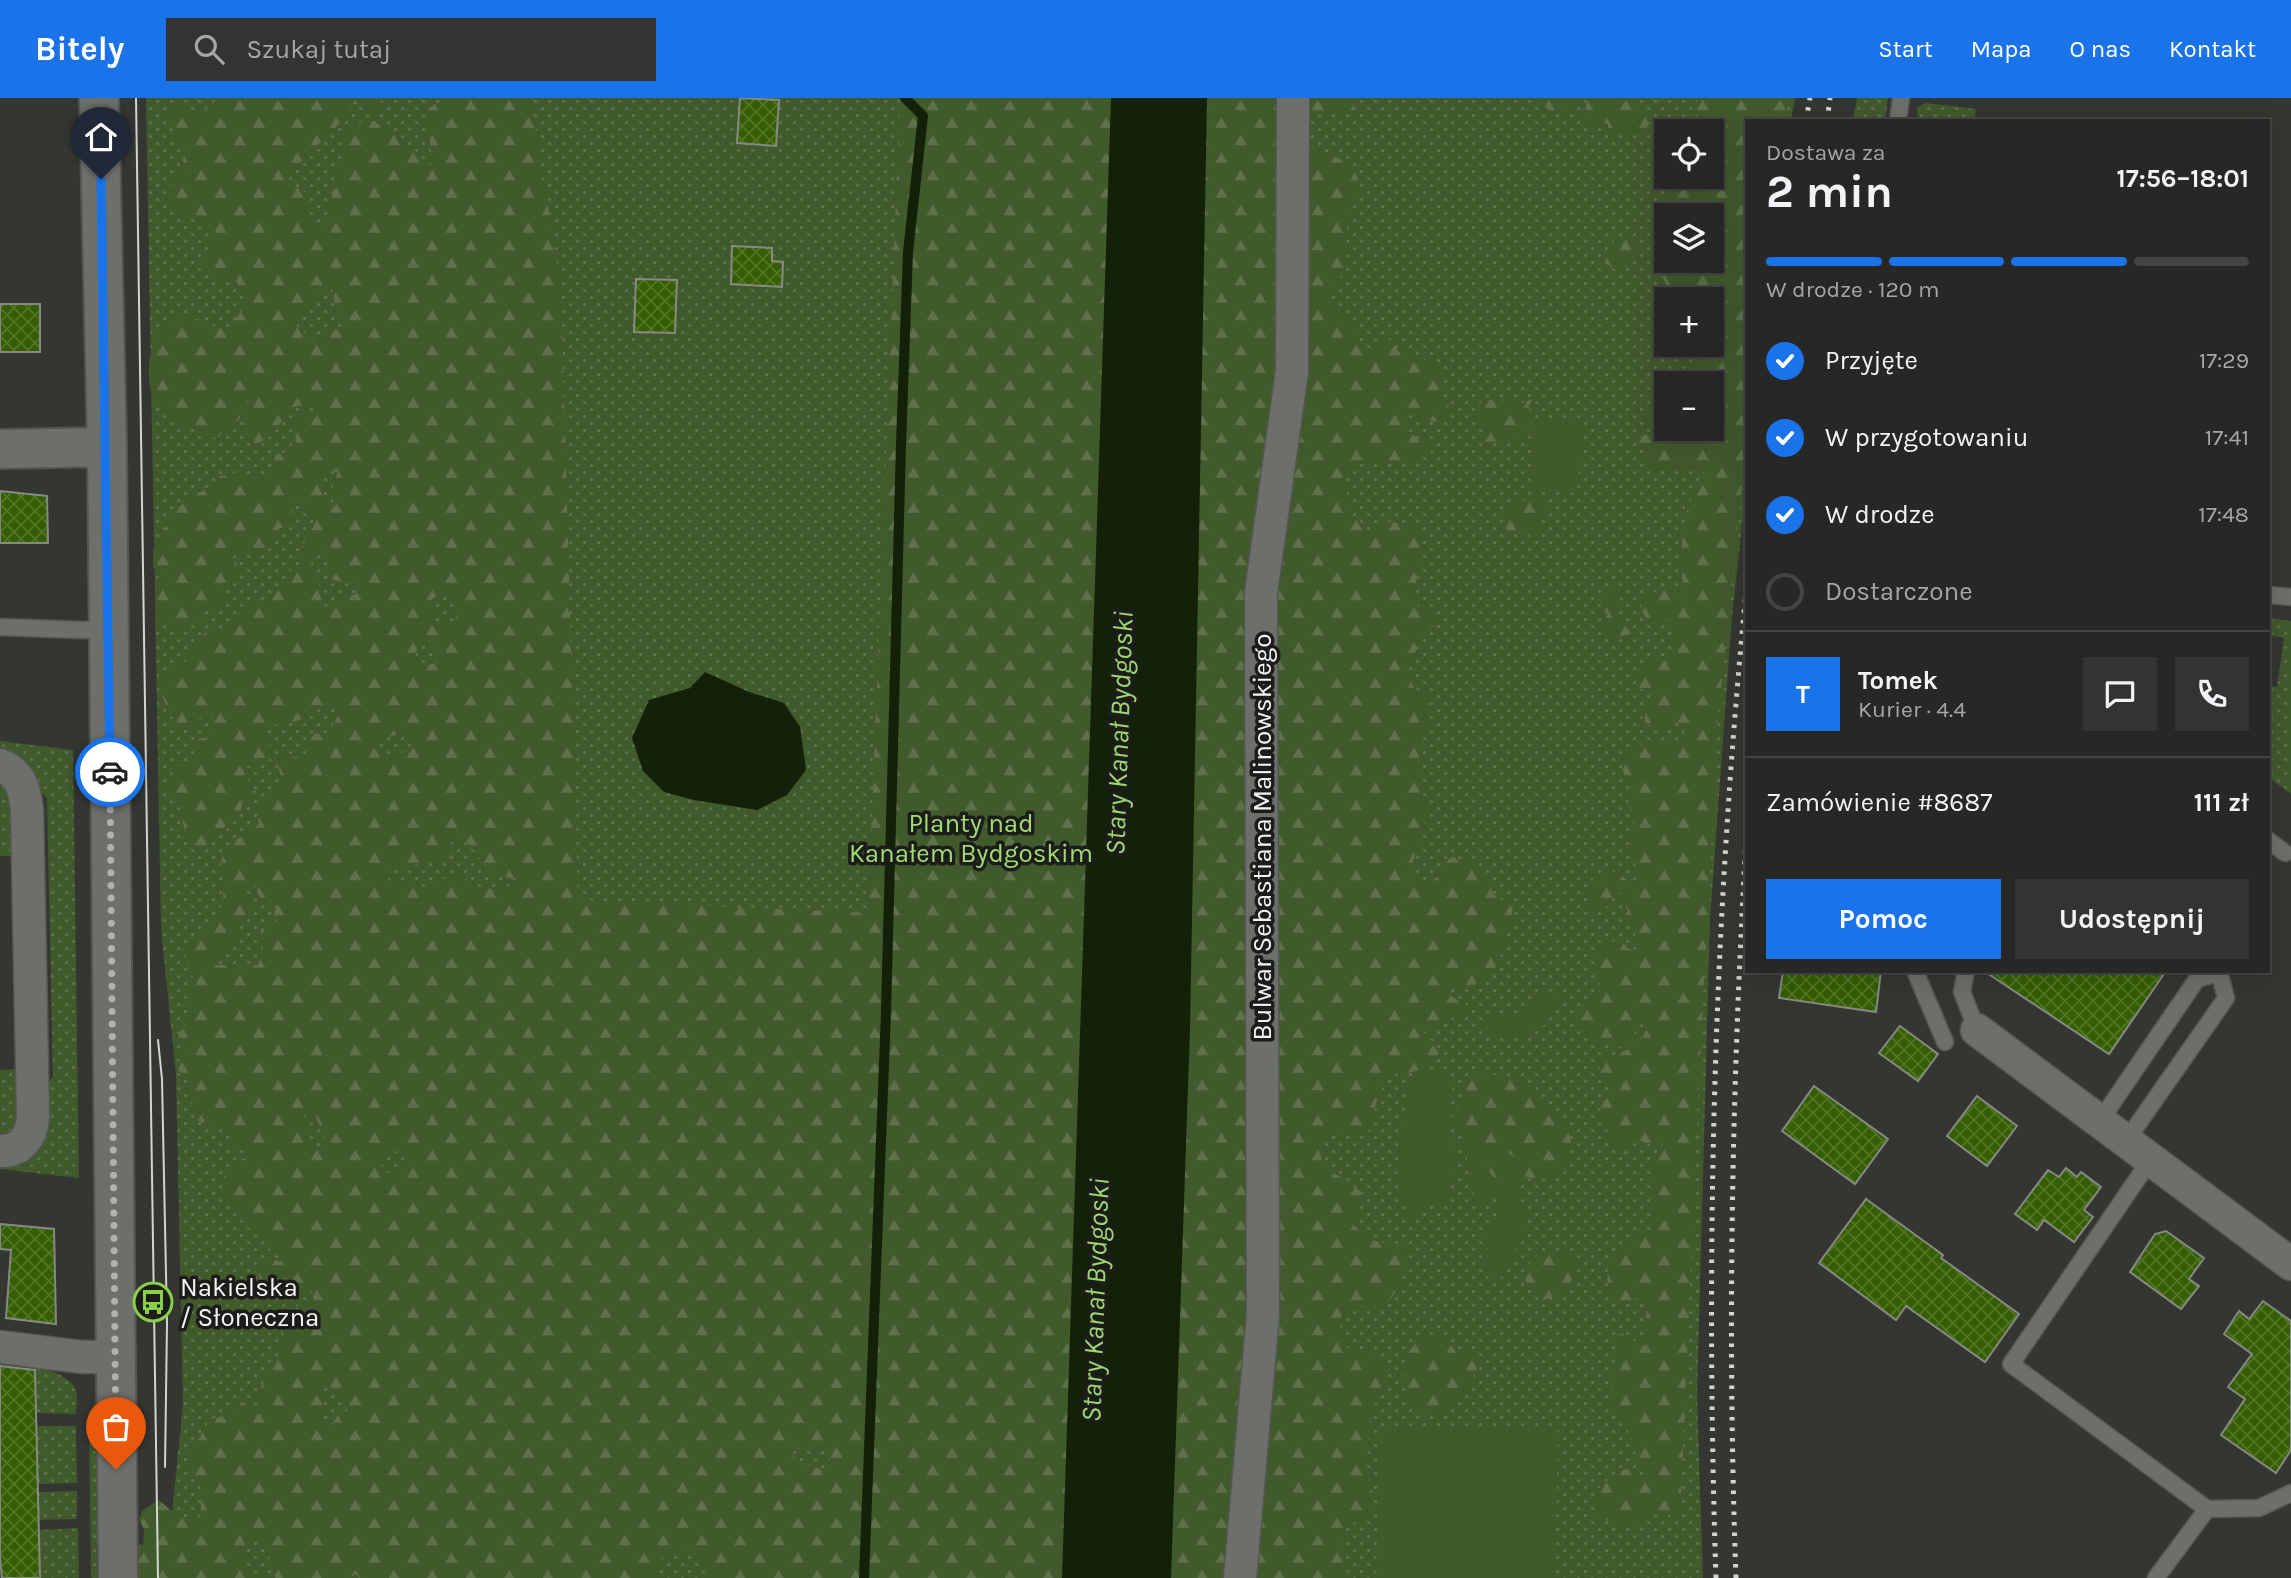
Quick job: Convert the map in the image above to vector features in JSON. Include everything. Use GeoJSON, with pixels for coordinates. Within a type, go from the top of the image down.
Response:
{"type":"FeatureCollection","features":[{"type":"Feature","properties":{"kind":"main road"},"geometry":{"type":"LineString","coordinates":[[99,98],[107,447],[118,1578]]}},
{"type":"Feature","properties":{"kind":"main road"},"geometry":{"type":"LineString","coordinates":[[0,449],[107,447]]}},
{"type":"Feature","properties":{"kind":"street","name":"Bulwar Sebastiana Malinowskiego"},"geometry":{"type":"LineString","coordinates":[[1240,1578],[1263,1314],[1261,593],[1292,371],[1293,98]]}},
{"type":"Feature","properties":{"kind":"street"},"geometry":{"type":"LineString","coordinates":[[0,765],[18,777],[25,795],[27,811],[33,1116],[31,1132],[25,1141],[12,1150],[0,1151]]}},
{"type":"Feature","properties":{"kind":"street"},"geometry":{"type":"LineString","coordinates":[[1977,1030],[2291,1264]]}},
{"type":"Feature","properties":{"kind":"street"},"geometry":{"type":"LineString","coordinates":[[0,1347],[82,1357],[116,1357]]}},
{"type":"Feature","properties":{"kind":"lane"},"geometry":{"type":"LineString","coordinates":[[1898,119],[1901,98]]}},
{"type":"Feature","properties":{"kind":"lane"},"geometry":{"type":"LineString","coordinates":[[2270,595],[2291,597]]}},
{"type":"Feature","properties":{"kind":"lane"},"geometry":{"type":"LineString","coordinates":[[0,626],[109,629]]}},
{"type":"Feature","properties":{"kind":"lane"},"geometry":{"type":"LineString","coordinates":[[2270,841],[2289,852]]}},
{"type":"Feature","properties":{"kind":"lane"},"geometry":{"type":"LineString","coordinates":[[1916,973],[1945,1042]]}},
{"type":"Feature","properties":{"kind":"lane"},"geometry":{"type":"LineString","coordinates":[[1966,973],[1962,992],[1977,1030]]}},
{"type":"Feature","properties":{"kind":"lane"},"geometry":{"type":"LineString","coordinates":[[2100,1121],[2197,979],[2215,974],[2221,979],[2226,998],[2011,1364],[2207,1509],[2259,1508],[2291,1493]]}},
{"type":"Feature","properties":{"kind":"lane"},"geometry":{"type":"LineString","coordinates":[[2156,1578],[2207,1509]]}},
{"type":"Feature","properties":{"kind":"green space","name":"Planty nad Kanałem Bydgoskim"},"geometry":{"type":"Polygon","coordinates":[[[146,98],[1795,98],[1791,119],[1745,119],[1745,500],[1732,616],[1710,919],[1697,1395],[1703,1578],[169,1578],[168,1554],[183,1404],[176,1075],[161,929],[146,98]]]}},
{"type":"Feature","properties":{"kind":"green space"},"geometry":{"type":"Polygon","coordinates":[[[214,98],[383,98],[375,112],[366,109],[367,104],[352,104],[349,114],[291,172],[289,178],[293,186],[309,194],[310,205],[306,213],[323,230],[327,223],[335,171],[342,160],[341,133],[367,119],[391,130],[400,142],[416,151],[427,168],[432,163],[427,111],[435,104],[443,104],[445,98],[531,98],[561,290],[578,900],[868,913],[900,98],[1111,98],[1062,1578],[708,1578],[694,1551],[678,1552],[659,1559],[656,1578],[359,1578],[356,1574],[349,1578],[276,1578],[267,1547],[257,1538],[244,1545],[245,1574],[263,1573],[269,1578],[132,1578],[131,1571],[138,1559],[138,1544],[143,1545],[144,1530],[139,1519],[142,1511],[158,1500],[183,1518],[200,1519],[202,1492],[189,1465],[191,1453],[210,1419],[220,1417],[246,1402],[259,1415],[260,1390],[271,1361],[282,1356],[277,1343],[281,1328],[300,1303],[308,1305],[314,1300],[311,1289],[297,1286],[291,1278],[284,1277],[281,1283],[271,1289],[262,1284],[255,1265],[266,1256],[280,1262],[284,1259],[283,1253],[271,1251],[264,1236],[245,1226],[240,1212],[233,1209],[226,1200],[223,1188],[226,1168],[247,1157],[249,1146],[229,1145],[228,1139],[233,1132],[229,1125],[217,1128],[208,1116],[203,1123],[196,1119],[186,1078],[178,1070],[178,1061],[186,1058],[178,1036],[187,1020],[189,1011],[186,992],[194,978],[186,964],[186,948],[200,939],[200,931],[221,908],[223,888],[229,882],[229,877],[221,869],[225,850],[259,824],[256,808],[270,797],[275,784],[286,783],[279,772],[281,758],[289,756],[306,759],[309,733],[326,734],[339,709],[335,699],[305,718],[266,730],[264,742],[274,747],[274,757],[247,766],[244,773],[256,792],[254,798],[242,800],[241,810],[232,814],[217,839],[200,849],[189,840],[183,824],[183,810],[169,799],[168,785],[172,779],[173,766],[188,766],[188,757],[195,756],[192,743],[201,738],[211,738],[214,725],[212,713],[206,712],[197,720],[196,729],[180,728],[166,706],[159,682],[172,667],[192,660],[187,657],[194,643],[202,635],[228,627],[242,607],[271,596],[282,586],[288,572],[294,568],[301,569],[304,554],[302,547],[315,524],[304,501],[291,501],[296,521],[292,527],[280,528],[259,557],[239,553],[227,560],[235,561],[241,573],[221,585],[218,590],[222,594],[224,605],[203,610],[204,616],[189,627],[171,628],[167,623],[155,627],[157,578],[169,573],[153,568],[153,550],[162,538],[174,510],[220,476],[235,473],[267,480],[274,474],[272,463],[277,454],[296,448],[295,419],[319,409],[315,403],[287,408],[276,430],[255,444],[244,427],[248,398],[241,399],[243,407],[239,420],[225,427],[219,437],[203,439],[193,427],[172,422],[165,406],[153,400],[149,362],[162,327],[169,326],[183,313],[218,328],[228,329],[242,310],[240,288],[231,274],[218,281],[209,277],[203,261],[213,235],[208,225],[202,218],[183,220],[169,198],[176,173],[185,171],[183,160],[187,146],[176,141],[168,114],[183,101],[189,105],[192,115],[202,113],[215,101],[214,98]],[[322,285],[299,313],[297,327],[319,342],[325,329],[340,330],[345,323],[329,285],[322,285]],[[322,470],[325,488],[323,498],[337,507],[330,495],[338,472],[322,470]],[[321,548],[315,553],[312,568],[319,575],[320,596],[325,607],[356,594],[352,575],[341,582],[331,579],[328,553],[321,548]],[[438,595],[431,600],[434,621],[444,625],[455,622],[455,596],[438,595]],[[428,640],[419,645],[416,659],[424,666],[437,663],[436,644],[428,640]],[[404,731],[378,742],[374,748],[381,758],[404,752],[415,741],[404,731]],[[454,835],[446,838],[456,849],[445,861],[438,862],[429,858],[417,865],[386,866],[391,881],[413,884],[424,894],[445,878],[465,876],[470,887],[485,889],[516,885],[516,880],[494,873],[470,845],[454,835]],[[255,885],[246,889],[244,899],[250,906],[238,928],[236,943],[229,952],[217,959],[214,965],[258,965],[263,951],[261,929],[264,925],[277,923],[274,911],[280,903],[260,898],[255,885]],[[313,1111],[304,1114],[307,1138],[304,1141],[319,1148],[328,1144],[313,1111]],[[390,1148],[384,1154],[381,1169],[387,1173],[398,1170],[406,1161],[406,1158],[390,1148]],[[321,1386],[323,1422],[332,1425],[338,1415],[348,1411],[329,1387],[321,1386]],[[812,1447],[797,1449],[791,1454],[814,1468],[830,1467],[829,1453],[812,1447]]]}},
{"type":"Feature","properties":{"kind":"green space"},"geometry":{"type":"Polygon","coordinates":[[[1207,98],[1354,98],[1353,114],[1313,113],[1305,118],[1305,135],[1316,150],[1349,164],[1358,178],[1347,226],[1346,267],[1333,286],[1331,303],[1359,336],[1358,344],[1371,355],[1377,345],[1377,338],[1388,338],[1399,351],[1441,365],[1445,373],[1440,389],[1449,402],[1447,412],[1439,422],[1422,420],[1416,412],[1409,411],[1403,419],[1408,431],[1419,440],[1429,438],[1435,444],[1429,454],[1411,465],[1389,460],[1366,460],[1345,472],[1349,513],[1367,531],[1390,522],[1417,526],[1423,539],[1414,594],[1419,609],[1435,613],[1436,622],[1414,653],[1408,671],[1414,687],[1428,697],[1430,713],[1418,759],[1420,788],[1428,816],[1411,870],[1413,882],[1426,885],[1440,875],[1444,862],[1452,857],[1479,868],[1487,878],[1493,894],[1513,907],[1502,952],[1490,975],[1478,983],[1453,986],[1447,993],[1461,1003],[1471,1006],[1424,1032],[1441,1051],[1420,1069],[1392,1074],[1380,1094],[1368,1132],[1358,1136],[1335,1132],[1322,1142],[1322,1167],[1360,1191],[1360,1205],[1353,1224],[1377,1242],[1408,1244],[1401,1280],[1388,1302],[1381,1309],[1350,1307],[1338,1320],[1347,1348],[1371,1352],[1390,1369],[1383,1393],[1372,1408],[1366,1470],[1374,1497],[1369,1510],[1360,1520],[1347,1526],[1340,1541],[1348,1578],[1171,1578],[1190,1029],[1207,98]]]}},
{"type":"Feature","properties":{"kind":"green space"},"geometry":{"type":"Polygon","coordinates":[[[1540,98],[1582,98],[1565,110],[1555,113],[1545,106],[1540,98]]]}},
{"type":"Feature","properties":{"kind":"green space"},"geometry":{"type":"Polygon","coordinates":[[[1583,98],[1632,98],[1636,109],[1639,107],[1650,117],[1648,125],[1644,130],[1629,134],[1621,127],[1618,128],[1613,141],[1608,140],[1608,124],[1603,119],[1590,133],[1583,124],[1587,101],[1583,98]]]}},
{"type":"Feature","properties":{"kind":"green space"},"geometry":{"type":"Polygon","coordinates":[[[1697,98],[1787,98],[1783,119],[1745,119],[1745,455],[1718,718],[1680,1519],[1650,1512],[1630,1525],[1624,1525],[1596,1515],[1594,1492],[1615,1474],[1626,1469],[1645,1479],[1643,1466],[1634,1450],[1624,1418],[1612,1406],[1611,1384],[1614,1362],[1621,1349],[1615,1342],[1618,1335],[1623,1333],[1627,1342],[1639,1340],[1644,1346],[1647,1344],[1644,1332],[1648,1302],[1640,1296],[1625,1304],[1613,1297],[1608,1286],[1608,1260],[1615,1257],[1637,1230],[1651,1231],[1654,1204],[1650,1174],[1663,1141],[1659,1139],[1647,1145],[1642,1141],[1632,1141],[1630,1154],[1619,1154],[1599,1114],[1603,1102],[1614,1094],[1611,1085],[1602,1076],[1599,1063],[1633,1046],[1647,1028],[1644,1022],[1640,1024],[1628,1044],[1619,1047],[1604,1045],[1579,1030],[1577,1020],[1583,1004],[1600,990],[1597,966],[1599,952],[1610,943],[1620,940],[1629,949],[1637,950],[1636,938],[1622,894],[1615,890],[1607,907],[1599,910],[1591,908],[1587,895],[1590,882],[1600,873],[1607,871],[1617,873],[1634,885],[1638,883],[1638,871],[1631,852],[1631,839],[1636,828],[1628,802],[1629,786],[1622,769],[1623,761],[1634,747],[1659,741],[1683,742],[1686,737],[1682,723],[1671,721],[1659,728],[1645,723],[1645,707],[1653,697],[1640,688],[1640,673],[1646,661],[1671,655],[1674,623],[1665,620],[1660,626],[1653,626],[1643,612],[1641,601],[1656,591],[1669,588],[1674,591],[1679,601],[1682,596],[1684,523],[1698,485],[1704,482],[1705,465],[1670,468],[1668,465],[1657,469],[1644,464],[1641,460],[1644,452],[1638,442],[1650,432],[1646,414],[1654,405],[1654,441],[1724,441],[1724,371],[1696,371],[1692,359],[1724,357],[1724,287],[1668,287],[1660,273],[1724,273],[1724,203],[1666,203],[1670,189],[1724,189],[1724,119],[1697,119],[1697,98]]]}},
{"type":"Feature","properties":{"kind":"green space"},"geometry":{"type":"Polygon","coordinates":[[[1857,98],[1888,98],[1885,119],[1853,119],[1857,98]]]}},
{"type":"Feature","properties":{"kind":"green space"},"geometry":{"type":"Polygon","coordinates":[[[1926,103],[1976,109],[1974,119],[1920,119],[1917,108],[1926,103]]]}},
{"type":"Feature","properties":{"kind":"green space"},"geometry":{"type":"Polygon","coordinates":[[[1617,236],[1630,241],[1639,251],[1630,264],[1617,271],[1606,263],[1605,258],[1606,251],[1617,236]]]}},
{"type":"Feature","properties":{"kind":"green space"},"geometry":{"type":"Polygon","coordinates":[[[1497,398],[1511,399],[1519,404],[1533,399],[1529,405],[1532,422],[1519,437],[1499,449],[1495,441],[1485,442],[1478,439],[1483,431],[1475,415],[1476,404],[1497,398]]]}},
{"type":"Feature","properties":{"kind":"green space"},"geometry":{"type":"Polygon","coordinates":[[[1535,420],[1582,423],[1577,493],[1530,490],[1535,420]]]}},
{"type":"Feature","properties":{"kind":"green space"},"geometry":{"type":"Polygon","coordinates":[[[1528,494],[1544,502],[1547,514],[1536,519],[1535,524],[1539,525],[1540,535],[1531,537],[1528,530],[1523,529],[1522,540],[1517,546],[1518,531],[1508,532],[1502,527],[1500,525],[1505,518],[1499,513],[1510,511],[1519,498],[1526,502],[1528,494]]]}},
{"type":"Feature","properties":{"kind":"green space"},"geometry":{"type":"Polygon","coordinates":[[[1608,588],[1620,588],[1623,601],[1616,611],[1617,619],[1632,633],[1621,640],[1604,638],[1600,629],[1608,614],[1600,605],[1599,593],[1608,588]]]}},
{"type":"Feature","properties":{"kind":"green space"},"geometry":{"type":"Polygon","coordinates":[[[2270,618],[2291,621],[2291,794],[2270,778],[2270,686],[2277,687],[2284,638],[2270,635],[2270,618]]]}},
{"type":"Feature","properties":{"kind":"green space"},"geometry":{"type":"Polygon","coordinates":[[[0,741],[73,750],[79,1178],[0,1169],[0,1161],[41,1091],[53,1077],[47,799],[22,768],[0,756],[0,741]]]}},
{"type":"Feature","properties":{"kind":"green space"},"geometry":{"type":"Polygon","coordinates":[[[0,784],[11,807],[12,856],[0,856],[0,784]]]}},
{"type":"Feature","properties":{"kind":"green space"},"geometry":{"type":"Polygon","coordinates":[[[1538,990],[1561,993],[1542,1028],[1522,1038],[1480,1038],[1487,1016],[1518,1015],[1528,1007],[1538,990]]]}},
{"type":"Feature","properties":{"kind":"green space"},"geometry":{"type":"Polygon","coordinates":[[[19,1069],[18,1129],[0,1140],[0,1070],[19,1069]]]}},
{"type":"Feature","properties":{"kind":"green space"},"geometry":{"type":"Polygon","coordinates":[[[1450,1071],[1452,1096],[1447,1120],[1455,1154],[1450,1189],[1438,1208],[1433,1205],[1430,1197],[1421,1213],[1408,1218],[1397,1165],[1409,1077],[1424,1072],[1450,1071]]]}},
{"type":"Feature","properties":{"kind":"green space"},"geometry":{"type":"Polygon","coordinates":[[[1483,1072],[1534,1085],[1548,1106],[1568,1120],[1571,1143],[1566,1171],[1537,1180],[1519,1174],[1518,1159],[1502,1174],[1500,1181],[1492,1176],[1478,1150],[1465,1150],[1465,1131],[1452,1129],[1449,1119],[1454,1115],[1467,1082],[1483,1072]]]}},
{"type":"Feature","properties":{"kind":"green space"},"geometry":{"type":"Polygon","coordinates":[[[1504,1149],[1518,1160],[1519,1198],[1526,1219],[1522,1238],[1497,1285],[1488,1279],[1490,1273],[1486,1258],[1489,1242],[1485,1237],[1496,1221],[1499,1201],[1495,1197],[1482,1207],[1475,1201],[1465,1150],[1478,1150],[1492,1176],[1500,1181],[1502,1174],[1498,1168],[1504,1149]]]}},
{"type":"Feature","properties":{"kind":"green space"},"geometry":{"type":"Polygon","coordinates":[[[1552,1248],[1573,1259],[1577,1273],[1562,1294],[1543,1300],[1530,1288],[1525,1275],[1534,1258],[1552,1248]]]}},
{"type":"Feature","properties":{"kind":"green space"},"geometry":{"type":"Polygon","coordinates":[[[1425,1337],[1444,1341],[1457,1354],[1462,1351],[1474,1354],[1481,1363],[1455,1406],[1447,1411],[1425,1412],[1408,1406],[1404,1397],[1406,1388],[1403,1369],[1406,1358],[1413,1346],[1425,1337]]]}},
{"type":"Feature","properties":{"kind":"green space"},"geometry":{"type":"Polygon","coordinates":[[[34,1365],[70,1381],[76,1391],[76,1414],[36,1413],[34,1365]]]}},
{"type":"Feature","properties":{"kind":"green space"},"geometry":{"type":"Polygon","coordinates":[[[99,1399],[103,1578],[91,1578],[89,1411],[99,1399]]]}},
{"type":"Feature","properties":{"kind":"green space"},"geometry":{"type":"Polygon","coordinates":[[[36,1426],[76,1426],[77,1483],[38,1484],[36,1426]]]}},
{"type":"Feature","properties":{"kind":"green space"},"geometry":{"type":"Polygon","coordinates":[[[1380,1427],[1558,1431],[1555,1578],[1376,1578],[1380,1427]]]}},
{"type":"Feature","properties":{"kind":"green space"},"geometry":{"type":"Polygon","coordinates":[[[77,1491],[77,1519],[39,1520],[38,1492],[77,1491]]]}},
{"type":"Feature","properties":{"kind":"green space"},"geometry":{"type":"Polygon","coordinates":[[[78,1528],[79,1578],[40,1578],[39,1530],[78,1528]]]}},
{"type":"Feature","properties":{"kind":"water","name":"Stary Kanał Bydgoski"},"geometry":{"type":"Polygon","coordinates":[[[1111,98],[1207,98],[1190,1029],[1171,1578],[1062,1578],[1111,98]]]}},
{"type":"Feature","properties":{"kind":"water"},"geometry":{"type":"Polygon","coordinates":[[[705,672],[749,692],[784,703],[800,727],[806,770],[787,795],[757,810],[694,800],[664,792],[643,771],[632,738],[649,700],[690,688],[705,672]]]}},
{"type":"Feature","properties":{"kind":"building"},"geometry":{"type":"Polygon","coordinates":[[[740,98],[779,100],[776,146],[737,143],[740,98]]]}},
{"type":"Feature","properties":{"kind":"building"},"geometry":{"type":"Polygon","coordinates":[[[732,246],[772,248],[772,261],[783,262],[782,287],[731,284],[732,246]]]}},
{"type":"Feature","properties":{"kind":"building"},"geometry":{"type":"Polygon","coordinates":[[[636,279],[677,280],[675,333],[634,332],[636,279]]]}},
{"type":"Feature","properties":{"kind":"building"},"geometry":{"type":"Polygon","coordinates":[[[0,304],[40,304],[40,352],[0,352],[0,304]]]}},
{"type":"Feature","properties":{"kind":"building"},"geometry":{"type":"Polygon","coordinates":[[[0,491],[47,496],[48,543],[0,543],[0,491]]]}},
{"type":"Feature","properties":{"kind":"building"},"geometry":{"type":"Polygon","coordinates":[[[1783,973],[1881,973],[1876,1012],[1779,998],[1783,973]]]}},
{"type":"Feature","properties":{"kind":"building"},"geometry":{"type":"Polygon","coordinates":[[[1987,973],[2165,973],[2109,1054],[1987,973]]]}},
{"type":"Feature","properties":{"kind":"building"},"geometry":{"type":"Polygon","coordinates":[[[1900,1026],[1938,1054],[1918,1081],[1879,1053],[1900,1026]]]}},
{"type":"Feature","properties":{"kind":"building"},"geometry":{"type":"Polygon","coordinates":[[[1814,1086],[1888,1139],[1855,1184],[1782,1131],[1814,1086]]]}},
{"type":"Feature","properties":{"kind":"building"},"geometry":{"type":"Polygon","coordinates":[[[1977,1096],[2017,1126],[1987,1166],[1947,1136],[1977,1096]]]}},
{"type":"Feature","properties":{"kind":"building"},"geometry":{"type":"Polygon","coordinates":[[[2066,1168],[2077,1177],[2081,1172],[2101,1187],[2084,1210],[2093,1217],[2074,1242],[2044,1220],[2037,1230],[2015,1214],[2048,1170],[2059,1177],[2066,1168]]]}},
{"type":"Feature","properties":{"kind":"building"},"geometry":{"type":"Polygon","coordinates":[[[1866,1199],[1943,1255],[1941,1258],[2019,1314],[1985,1362],[1906,1306],[1896,1320],[1819,1263],[1866,1199]]]}},
{"type":"Feature","properties":{"kind":"building"},"geometry":{"type":"Polygon","coordinates":[[[0,1224],[54,1229],[56,1324],[6,1318],[11,1250],[0,1249],[0,1224]]]}},
{"type":"Feature","properties":{"kind":"building"},"geometry":{"type":"Polygon","coordinates":[[[2166,1231],[2204,1258],[2189,1279],[2199,1286],[2181,1309],[2130,1272],[2155,1234],[2166,1231]]]}},
{"type":"Feature","properties":{"kind":"building"},"geometry":{"type":"Polygon","coordinates":[[[2263,1301],[2291,1321],[2291,1450],[2276,1473],[2221,1435],[2245,1399],[2228,1387],[2252,1354],[2224,1334],[2239,1311],[2249,1319],[2263,1301]]]}},
{"type":"Feature","properties":{"kind":"building"},"geometry":{"type":"Polygon","coordinates":[[[0,1366],[35,1370],[40,1578],[2,1578],[0,1366]]]}},
{"type":"Feature","properties":{"kind":"waterway"},"geometry":{"type":"LineString","coordinates":[[864,1578],[886,1012],[908,252],[923,116],[905,98]]}},
{"type":"Feature","properties":{"kind":"tram line"},"geometry":{"type":"LineString","coordinates":[[136,98],[158,1578]]}},
{"type":"Feature","properties":{"kind":"tram line"},"geometry":{"type":"LineString","coordinates":[[158,1040],[162,1079],[167,1323],[165,1467]]}},
{"type":"Feature","properties":{"kind":"railway"},"geometry":{"type":"LineString","coordinates":[[1806,119],[1810,98]]}},
{"type":"Feature","properties":{"kind":"railway"},"geometry":{"type":"LineString","coordinates":[[1827,119],[1830,98]]}},
{"type":"Feature","properties":{"kind":"railway"},"geometry":{"type":"LineString","coordinates":[[1716,1578],[1712,1331],[1715,1084],[1726,838],[1745,603]]}},
{"type":"Feature","properties":{"kind":"railway"},"geometry":{"type":"LineString","coordinates":[[1736,1578],[1732,1208],[1745,860]]}},
{"type":"Feature","properties":{"kind":"way so far"},"geometry":{"type":"LineString","coordinates":[[110,772],[116,1469]]}},
{"type":"Feature","properties":{"kind":"place","name":"Nakielska / Słoneczna"},"geometry":{"type":"Point","coordinates":[153,1302]}},
{"type":"Feature","properties":{"kind":"route"},"geometry":{"type":"LineString","coordinates":[[101,179],[110,772]]}}]}
